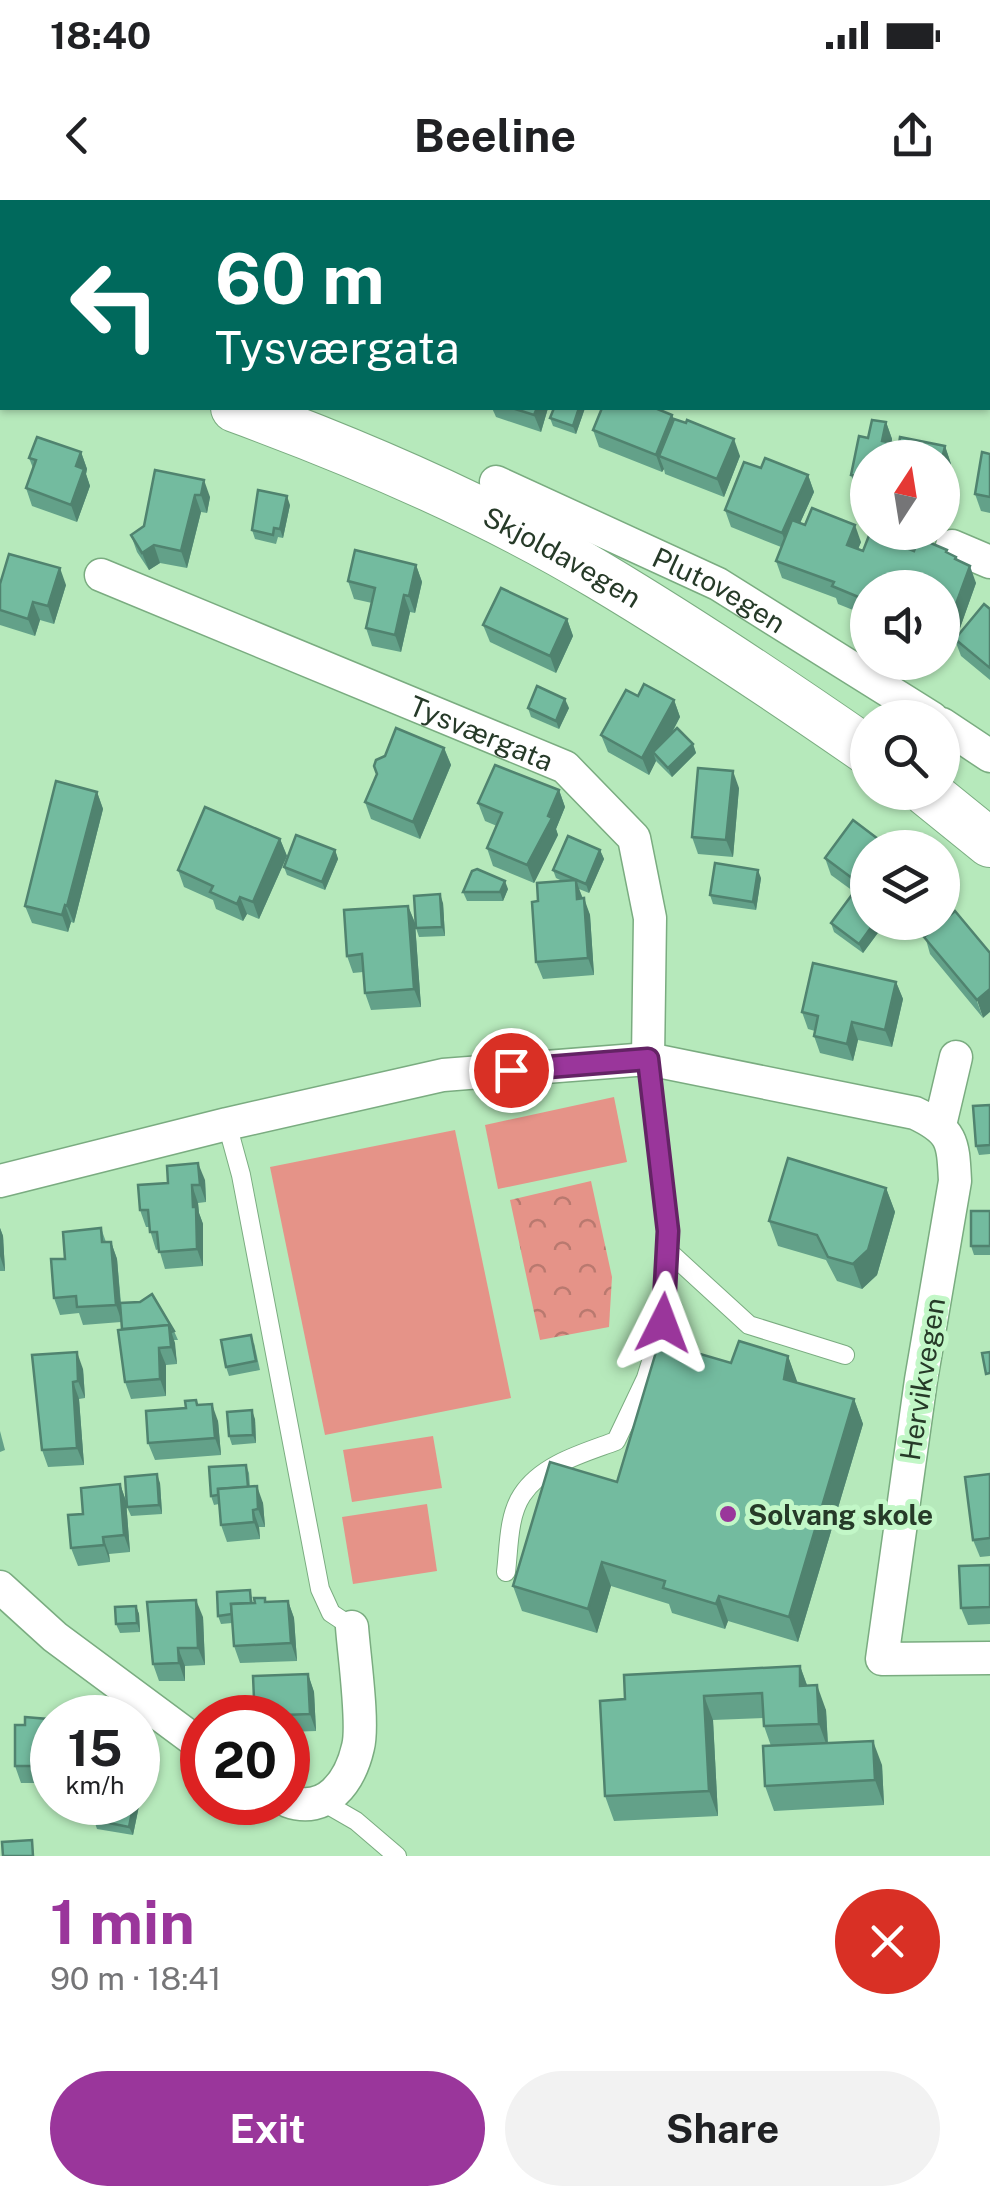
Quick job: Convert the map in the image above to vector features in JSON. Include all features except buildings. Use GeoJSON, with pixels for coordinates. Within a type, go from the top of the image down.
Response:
{"type":"FeatureCollection","features":[{"type":"Feature","properties":{"kind":"main road","name":"Skjoldavegen"},"geometry":{"type":"LineString","coordinates":[[241,410],[395,470],[598,575],[850,738]]}},
{"type":"Feature","properties":{"kind":"main road"},"geometry":{"type":"LineString","coordinates":[[949,810],[990,843]]}},
{"type":"Feature","properties":{"kind":"street","name":"Plutovegen"},"geometry":{"type":"LineString","coordinates":[[496,482],[718,584],[903,700]]}},
{"type":"Feature","properties":{"kind":"street"},"geometry":{"type":"LineString","coordinates":[[960,549],[990,562]]}},
{"type":"Feature","properties":{"kind":"street","name":"Tysværgata"},"geometry":{"type":"LineString","coordinates":[[101,575],[564,767],[634,838],[650,918],[648,1059]]}},
{"type":"Feature","properties":{"kind":"street"},"geometry":{"type":"LineString","coordinates":[[960,736],[990,756]]}},
{"type":"Feature","properties":{"kind":"street"},"geometry":{"type":"LineString","coordinates":[[0,1180],[443,1075],[648,1059],[915,1113],[940,1125],[956,1056]]}},
{"type":"Feature","properties":{"kind":"street","name":"Hervikvegen"},"geometry":{"type":"LineString","coordinates":[[940,1125],[954,1150],[956,1181],[921,1380],[882,1659],[990,1658]]}},
{"type":"Feature","properties":{"kind":"street"},"geometry":{"type":"LineString","coordinates":[[0,1587],[54,1637],[180,1730]]}},
{"type":"Feature","properties":{"kind":"street"},"geometry":{"type":"LineString","coordinates":[[310,1803],[343,1786],[359,1745],[352,1627]]}},
{"type":"Feature","properties":{"kind":"lane"},"geometry":{"type":"LineString","coordinates":[[506,1572],[510,1528],[522,1494],[555,1464],[616,1441],[646,1378],[663,1323],[667,1250],[657,1116],[648,1059]]}},
{"type":"Feature","properties":{"kind":"lane"},"geometry":{"type":"LineString","coordinates":[[227,1124],[241,1176],[320,1589],[331,1613],[352,1627]]}},
{"type":"Feature","properties":{"kind":"lane"},"geometry":{"type":"LineString","coordinates":[[667,1250],[749,1325],[845,1355]]}},
{"type":"Feature","properties":{"kind":"lane"},"geometry":{"type":"LineString","coordinates":[[310,1810],[356,1820],[397,1856]]}},
{"type":"Feature","properties":{"kind":"green space"},"geometry":{"type":"Polygon","coordinates":[[[614,1097],[627,1162],[498,1189],[485,1125],[614,1097]]]}},
{"type":"Feature","properties":{"kind":"green space"},"geometry":{"type":"Polygon","coordinates":[[[455,1130],[511,1398],[325,1435],[270,1167],[455,1130]]]}},
{"type":"Feature","properties":{"kind":"green space"},"geometry":{"type":"Polygon","coordinates":[[[591,1181],[612,1277],[609,1327],[540,1340],[510,1200],[591,1181]]]}},
{"type":"Feature","properties":{"kind":"green space"},"geometry":{"type":"Polygon","coordinates":[[[433,1436],[442,1488],[352,1502],[343,1450],[433,1436]]]}},
{"type":"Feature","properties":{"kind":"green space"},"geometry":{"type":"Polygon","coordinates":[[[427,1504],[437,1571],[353,1584],[342,1517],[427,1504]]]}},
{"type":"Feature","properties":{"kind":"place","name":"Solvang skole"},"geometry":{"type":"Point","coordinates":[728,1514]}},
{"type":"Feature","properties":{"kind":"route"},"geometry":{"type":"LineString","coordinates":[[511,1070],[648,1059],[668,1231],[663,1323]]}}]}
